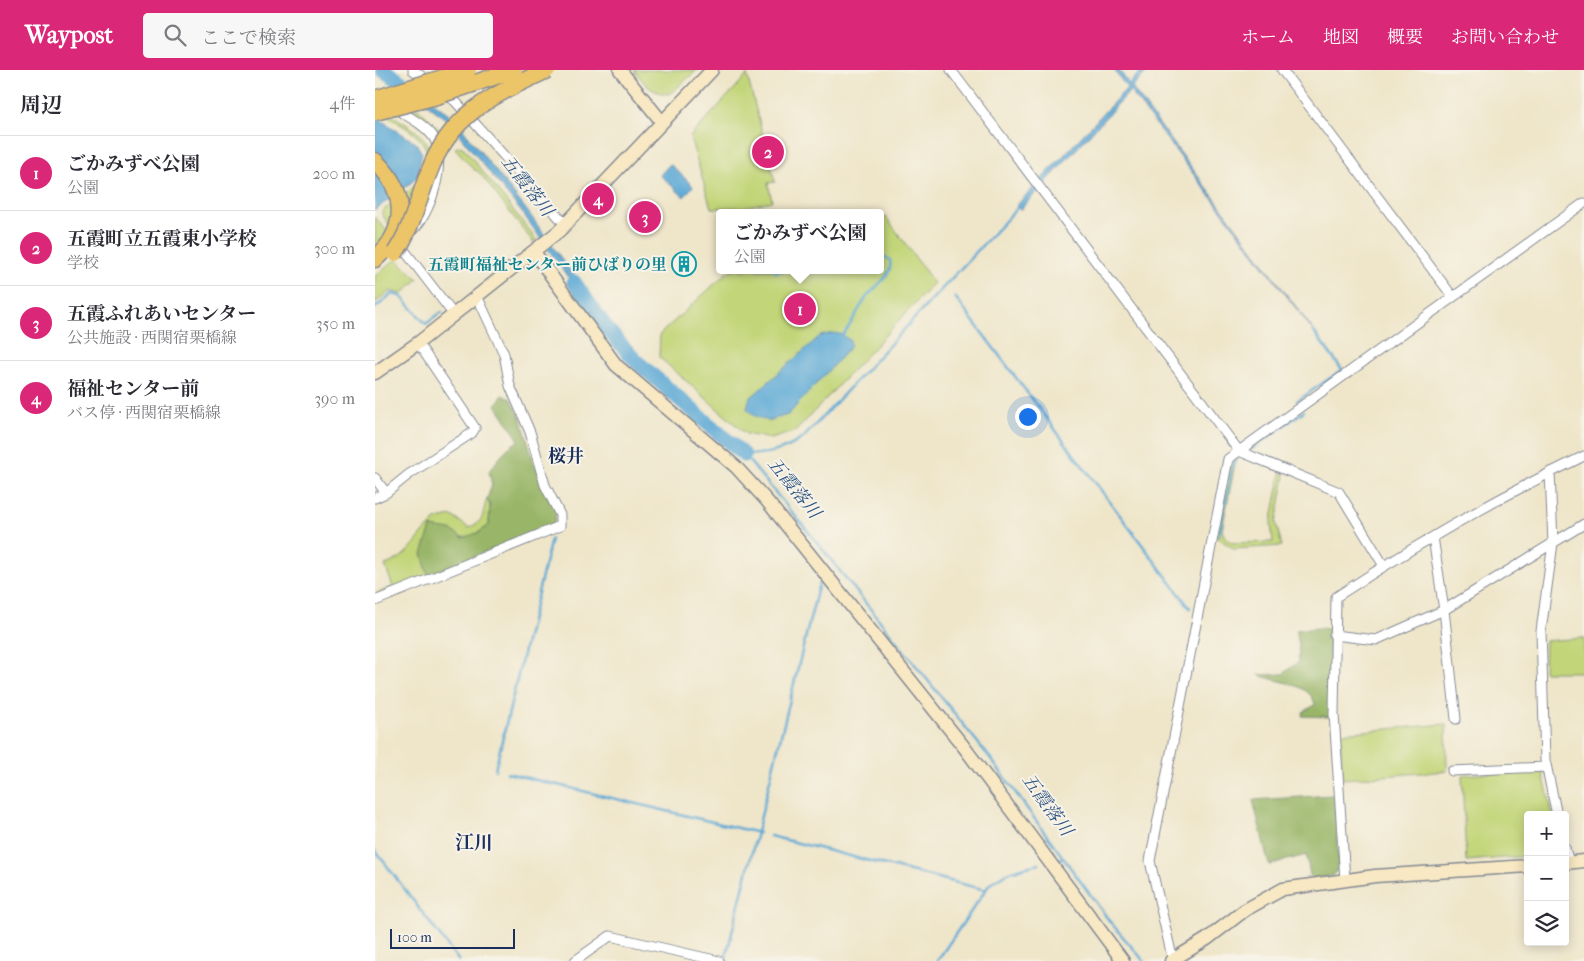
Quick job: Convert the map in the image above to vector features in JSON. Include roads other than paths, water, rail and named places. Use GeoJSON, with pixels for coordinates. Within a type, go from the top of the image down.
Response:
{"type":"FeatureCollection","features":[{"type":"Feature","properties":{"kind":"highway"},"geometry":{"type":"LineString","coordinates":[[375,87],[445,70]]}},
{"type":"Feature","properties":{"kind":"highway"},"geometry":{"type":"LineString","coordinates":[[375,97],[468,70]]}},
{"type":"Feature","properties":{"kind":"highway"},"geometry":{"type":"LineString","coordinates":[[375,112],[437,96],[514,70]]}},
{"type":"Feature","properties":{"kind":"highway"},"geometry":{"type":"LineString","coordinates":[[375,270],[409,231],[434,158],[449,134],[461,120],[485,100],[547,70]]}},
{"type":"Feature","properties":{"kind":"highway"},"geometry":{"type":"LineString","coordinates":[[375,162],[391,179],[400,203],[398,225],[392,250],[375,259]]}},
{"type":"Feature","properties":{"kind":"street"},"geometry":{"type":"LineString","coordinates":[[413,70],[455,101],[565,224]]}},
{"type":"Feature","properties":{"kind":"street"},"geometry":{"type":"LineString","coordinates":[[620,70],[662,122]]}},
{"type":"Feature","properties":{"kind":"street"},"geometry":{"type":"LineString","coordinates":[[375,373],[418,343],[553,236],[712,70]]}},
{"type":"Feature","properties":{"kind":"street"},"geometry":{"type":"LineString","coordinates":[[951,70],[1239,451],[1339,492],[1384,566]]}},
{"type":"Feature","properties":{"kind":"street"},"geometry":{"type":"LineString","coordinates":[[1282,70],[1453,297]]}},
{"type":"Feature","properties":{"kind":"street"},"geometry":{"type":"LineString","coordinates":[[375,97],[421,125],[433,138],[440,161],[425,214],[418,227],[397,242],[454,315]]}},
{"type":"Feature","properties":{"kind":"street"},"geometry":{"type":"LineString","coordinates":[[1524,866],[1375,876],[1283,889],[1245,910],[1207,939],[1172,961],[1150,861],[1228,459],[1584,204]]}},
{"type":"Feature","properties":{"kind":"street"},"geometry":{"type":"LineString","coordinates":[[535,250],[616,365],[736,467],[767,500],[964,747],[1123,961]]}},
{"type":"Feature","properties":{"kind":"street"},"geometry":{"type":"LineString","coordinates":[[375,602],[560,526],[561,515],[545,485],[530,432],[510,386],[504,354],[477,296]]}},
{"type":"Feature","properties":{"kind":"street"},"geometry":{"type":"LineString","coordinates":[[375,498],[387,493],[408,475],[473,433],[475,428],[418,343]]}},
{"type":"Feature","properties":{"kind":"street"},"geometry":{"type":"LineString","coordinates":[[1345,880],[1334,714],[1334,636],[1337,597],[1384,566],[1433,538],[1550,472],[1584,456]]}},
{"type":"Feature","properties":{"kind":"street"},"geometry":{"type":"LineString","coordinates":[[1550,472],[1553,543],[1541,631],[1547,768],[1556,811]]}},
{"type":"Feature","properties":{"kind":"street"},"geometry":{"type":"LineString","coordinates":[[375,478],[387,493]]}},
{"type":"Feature","properties":{"kind":"street"},"geometry":{"type":"LineString","coordinates":[[1334,636],[1376,640],[1444,610],[1584,524]]}},
{"type":"Feature","properties":{"kind":"street"},"geometry":{"type":"LineString","coordinates":[[1433,538],[1444,610],[1456,719]]}},
{"type":"Feature","properties":{"kind":"street"},"geometry":{"type":"LineString","coordinates":[[1452,771],[1547,768]]}},
{"type":"Feature","properties":{"kind":"street"},"geometry":{"type":"LineString","coordinates":[[1569,863],[1584,861]]}},
{"type":"Feature","properties":{"kind":"street"},"geometry":{"type":"LineString","coordinates":[[575,961],[610,936],[719,961]]}},
{"type":"Feature","properties":{"kind":"water"},"geometry":{"type":"Polygon","coordinates":[[[1114,70],[1119,70],[1129,84],[1142,70],[1148,70],[1132,88],[1344,371],[1130,91],[1020,210],[1016,206],[1127,88],[1114,70]]]}},
{"type":"Feature","properties":{"kind":"water"},"geometry":{"type":"Polygon","coordinates":[[[418,91],[453,117],[528,212],[589,297],[584,300],[524,215],[448,121],[413,93],[418,91]]]}},
{"type":"Feature","properties":{"kind":"water"},"geometry":{"type":"Polygon","coordinates":[[[375,116],[416,143],[422,153],[417,178],[375,210],[375,116]]]}},
{"type":"Feature","properties":{"kind":"water"},"geometry":{"type":"Polygon","coordinates":[[[670,164],[693,186],[684,197],[660,175],[670,164]]]}},
{"type":"Feature","properties":{"kind":"water"},"geometry":{"type":"Polygon","coordinates":[[[833,333],[840,334],[850,340],[851,346],[788,415],[768,421],[755,416],[747,409],[749,399],[820,336],[833,333]]]}},
{"type":"Feature","properties":{"kind":"waterway","name":"五霞落川"},"geometry":{"type":"LineString","coordinates":[[383,70],[419,94]]}},
{"type":"Feature","properties":{"kind":"waterway"},"geometry":{"type":"LineString","coordinates":[[744,455],[775,451],[796,443],[803,438],[1019,206]]}},
{"type":"Feature","properties":{"kind":"waterway"},"geometry":{"type":"LineString","coordinates":[[843,335],[866,298],[889,271],[890,260],[884,256]]}},
{"type":"Feature","properties":{"kind":"waterway","name":"五霞落川"},"geometry":{"type":"LineString","coordinates":[[574,282],[607,329],[636,361],[744,455]]}},
{"type":"Feature","properties":{"kind":"waterway"},"geometry":{"type":"LineString","coordinates":[[375,308],[392,294],[401,296],[426,324],[442,312]]}},
{"type":"Feature","properties":{"kind":"waterway"},"geometry":{"type":"LineString","coordinates":[[955,297],[1190,608]]}},
{"type":"Feature","properties":{"kind":"waterway"},"geometry":{"type":"LineString","coordinates":[[1297,401],[1342,370],[1314,332]]}},
{"type":"Feature","properties":{"kind":"waterway"},"geometry":{"type":"LineString","coordinates":[[1252,449],[1304,411]]}},
{"type":"Feature","properties":{"kind":"waterway","name":"五霞落川"},"geometry":{"type":"LineString","coordinates":[[744,455],[815,540],[991,759],[1111,923],[1144,961]]}},
{"type":"Feature","properties":{"kind":"waterway"},"geometry":{"type":"LineString","coordinates":[[1219,535],[1233,463],[1236,460]]}},
{"type":"Feature","properties":{"kind":"waterway"},"geometry":{"type":"LineString","coordinates":[[495,770],[551,539]]}},
{"type":"Feature","properties":{"kind":"waterway"},"geometry":{"type":"LineString","coordinates":[[725,961],[819,583],[822,581]]}},
{"type":"Feature","properties":{"kind":"waterway"},"geometry":{"type":"LineString","coordinates":[[507,773],[759,833]]}},
{"type":"Feature","properties":{"kind":"waterway"},"geometry":{"type":"LineString","coordinates":[[770,836],[986,890]]}},
{"type":"Feature","properties":{"kind":"waterway"},"geometry":{"type":"LineString","coordinates":[[375,850],[459,961]]}},
{"type":"Feature","properties":{"kind":"waterway"},"geometry":{"type":"LineString","coordinates":[[1054,860],[1064,858]]}},
{"type":"Feature","properties":{"kind":"waterway"},"geometry":{"type":"LineString","coordinates":[[937,961],[989,885],[1006,874],[1039,864]]}},
{"type":"Feature","properties":{"kind":"place","name":"五霞町立五霞東小学校"},"geometry":{"type":"Point","coordinates":[768,152]}},
{"type":"Feature","properties":{"kind":"place","name":"福祉センター前"},"geometry":{"type":"Point","coordinates":[598,199]}},
{"type":"Feature","properties":{"kind":"place","name":"五霞ふれあいセンター"},"geometry":{"type":"Point","coordinates":[645,217]}},
{"type":"Feature","properties":{"kind":"place","name":"五霞町福祉センター前ひばりの里"},"geometry":{"type":"Point","coordinates":[684,264]}},
{"type":"Feature","properties":{"kind":"place","name":"ごかみずべ公園"},"geometry":{"type":"Point","coordinates":[800,309]}},
{"type":"Feature","properties":{"kind":"district","name":"桜井"},"geometry":{"type":"Point","coordinates":[566,456]}},
{"type":"Feature","properties":{"kind":"district","name":"江川"},"geometry":{"type":"Point","coordinates":[474,843]}}]}
